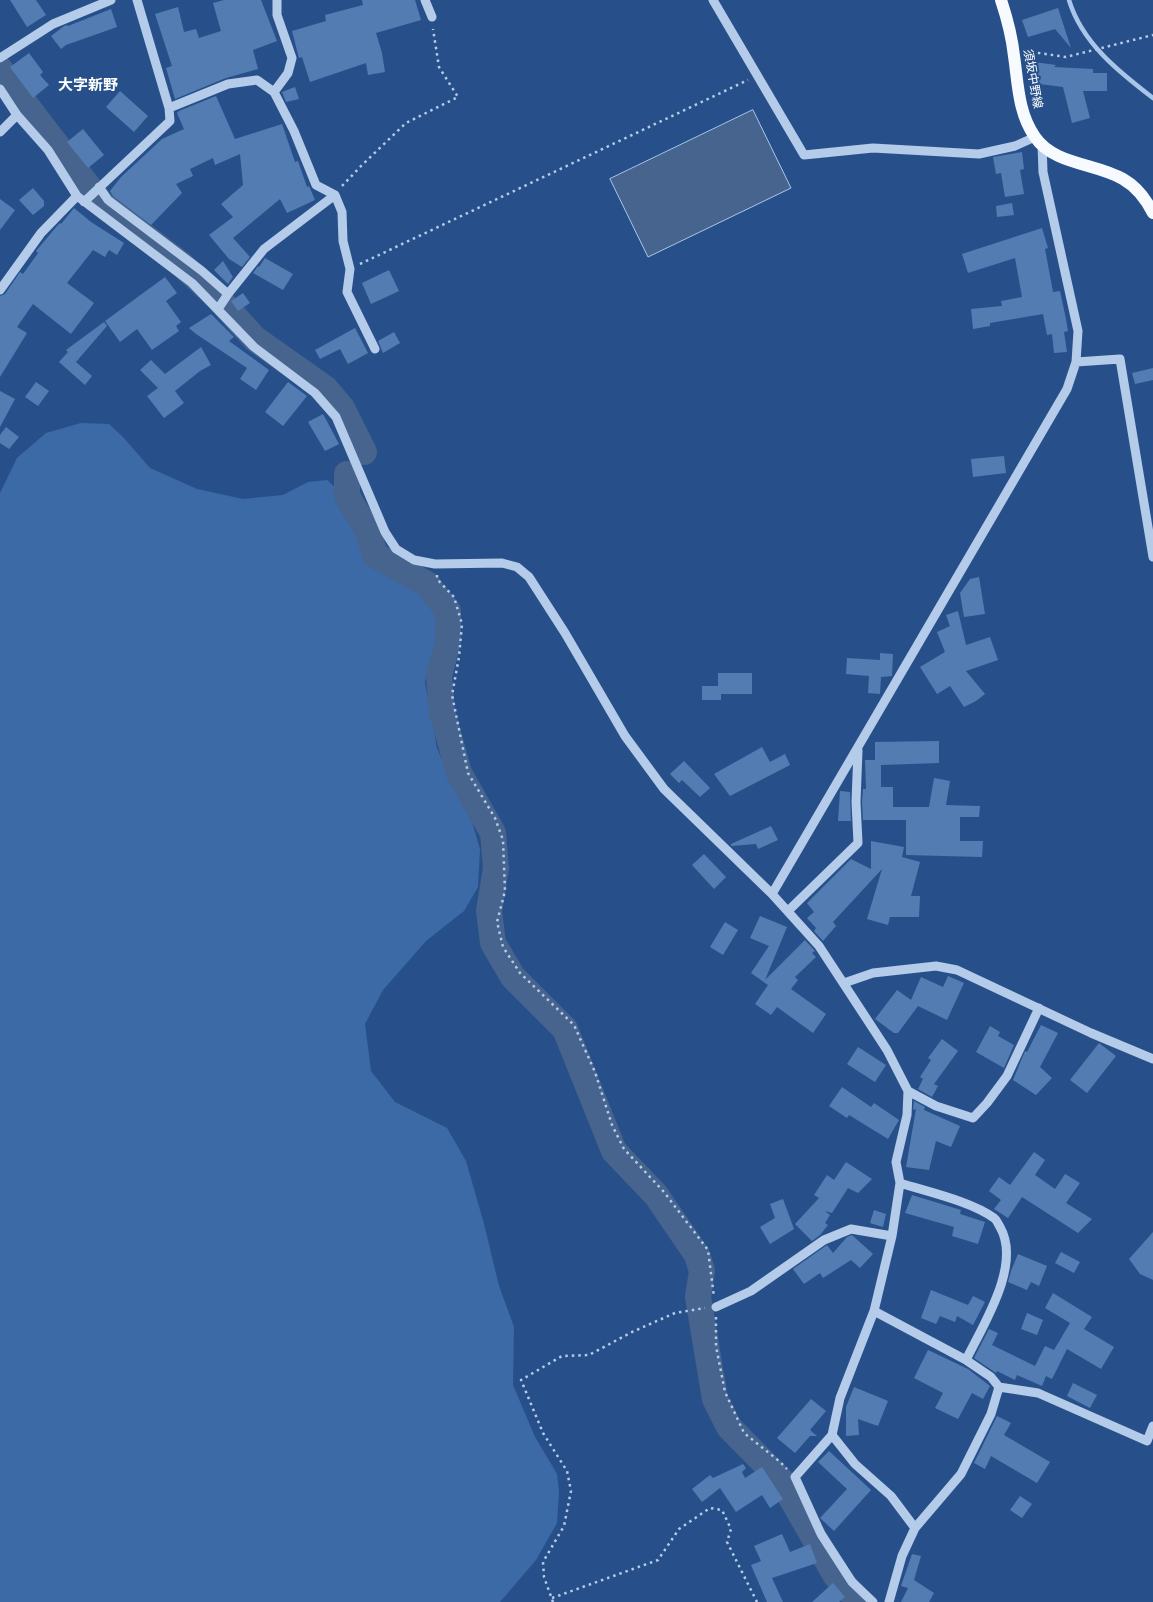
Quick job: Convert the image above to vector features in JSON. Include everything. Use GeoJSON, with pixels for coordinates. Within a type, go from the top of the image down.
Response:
{"type":"FeatureCollection","features":[{"type":"Feature","properties":{"kind":"main road","name":"須坂中野線"},"geometry":{"type":"LineString","coordinates":[[1001,0],[1013,49],[1020,100],[1025,118],[1038,141]]}},
{"type":"Feature","properties":{"kind":"main road"},"geometry":{"type":"LineString","coordinates":[[1038,141],[1064,158],[1109,172],[1123,179],[1138,190],[1153,213]]}},
{"type":"Feature","properties":{"kind":"street"},"geometry":{"type":"LineString","coordinates":[[3,56],[53,24],[111,0]]}},
{"type":"Feature","properties":{"kind":"street"},"geometry":{"type":"LineString","coordinates":[[0,290],[41,233],[99,186],[170,121],[169,108],[137,0]]}},
{"type":"Feature","properties":{"kind":"street"},"geometry":{"type":"LineString","coordinates":[[274,92],[288,73],[292,58],[277,14],[276,0]]}},
{"type":"Feature","properties":{"kind":"street"},"geometry":{"type":"LineString","coordinates":[[425,0],[432,18]]}},
{"type":"Feature","properties":{"kind":"street"},"geometry":{"type":"LineString","coordinates":[[713,0],[804,155],[873,148],[980,154],[1038,141],[1078,331],[1076,362],[1067,389],[772,894]]}},
{"type":"Feature","properties":{"kind":"street"},"geometry":{"type":"LineString","coordinates":[[169,108],[228,84],[257,80],[274,92],[294,131],[316,185],[334,195],[342,212],[343,240],[350,269],[347,292],[375,349]]}},
{"type":"Feature","properties":{"kind":"street"},"geometry":{"type":"LineString","coordinates":[[0,89],[17,115],[48,150],[82,199],[192,283],[219,308],[254,347],[315,393],[336,417],[385,532],[396,550],[414,560],[435,564],[502,563],[518,566],[529,578],[566,633],[625,736],[664,789],[772,894],[819,946],[887,1050],[908,1090],[907,1115],[896,1162],[900,1184],[892,1236],[874,1311],[840,1398],[832,1434],[795,1477],[826,1542],[852,1582],[873,1602]]}},
{"type":"Feature","properties":{"kind":"street"},"geometry":{"type":"LineString","coordinates":[[0,132],[17,115]]}},
{"type":"Feature","properties":{"kind":"street"},"geometry":{"type":"LineString","coordinates":[[99,186],[108,200],[202,271],[228,294]]}},
{"type":"Feature","properties":{"kind":"street"},"geometry":{"type":"LineString","coordinates":[[219,308],[264,249],[334,195]]}},
{"type":"Feature","properties":{"kind":"street"},"geometry":{"type":"LineString","coordinates":[[1076,362],[1120,358],[1153,557]]}},
{"type":"Feature","properties":{"kind":"street"},"geometry":{"type":"LineString","coordinates":[[788,912],[858,843],[856,802],[858,748]]}},
{"type":"Feature","properties":{"kind":"street"},"geometry":{"type":"LineString","coordinates":[[844,982],[873,973],[936,966],[957,970],[1091,1033],[1153,1058]]}},
{"type":"Feature","properties":{"kind":"street"},"geometry":{"type":"LineString","coordinates":[[908,1090],[936,1106],[973,1118],[1007,1076],[1039,1008]]}},
{"type":"Feature","properties":{"kind":"street"},"geometry":{"type":"LineString","coordinates":[[900,1184],[966,1204],[995,1219],[1004,1234],[1007,1257],[1002,1286],[966,1360]]}},
{"type":"Feature","properties":{"kind":"street"},"geometry":{"type":"LineString","coordinates":[[716,1306],[750,1292],[824,1240],[851,1229],[892,1236]]}},
{"type":"Feature","properties":{"kind":"street"},"geometry":{"type":"LineString","coordinates":[[874,1311],[966,1360],[991,1377],[999,1387],[1038,1393],[1148,1441],[1153,1426]]}},
{"type":"Feature","properties":{"kind":"street"},"geometry":{"type":"LineString","coordinates":[[889,1602],[902,1556],[915,1528],[961,1474],[991,1414],[999,1387]]}},
{"type":"Feature","properties":{"kind":"street"},"geometry":{"type":"LineString","coordinates":[[832,1434],[855,1464],[891,1496],[915,1528]]}},
{"type":"Feature","properties":{"kind":"path"},"geometry":{"type":"LineString","coordinates":[[334,195],[406,122],[458,98],[439,67],[432,18]]}},
{"type":"Feature","properties":{"kind":"path"},"geometry":{"type":"LineString","coordinates":[[1013,49],[1066,57],[1153,35]]}},
{"type":"Feature","properties":{"kind":"path"},"geometry":{"type":"LineString","coordinates":[[350,269],[758,76]]}},
{"type":"Feature","properties":{"kind":"path"},"geometry":{"type":"LineString","coordinates":[[435,564],[437,579],[454,597],[462,624],[452,695],[468,773],[494,818],[503,840],[505,891],[497,922],[503,947],[520,973],[574,1025],[595,1072],[612,1125],[624,1149],[664,1192],[708,1250],[716,1306],[716,1346],[725,1392],[744,1433],[780,1461],[795,1477]]}},
{"type":"Feature","properties":{"kind":"path"},"geometry":{"type":"LineString","coordinates":[[553,1602],[544,1577],[543,1562],[564,1526],[571,1491],[567,1471],[542,1433],[521,1380],[562,1356],[589,1355],[632,1332],[675,1313],[693,1310]]}},
{"type":"Feature","properties":{"kind":"path"},"geometry":{"type":"LineString","coordinates":[[552,1598],[658,1560],[679,1529],[710,1508],[722,1510],[730,1529],[727,1542],[757,1602]]}},
{"type":"Feature","properties":{"kind":"shaded area"},"geometry":{"type":"Polygon","coordinates":[[[753,110],[791,188],[648,257],[610,179],[753,110]]]}},
{"type":"Feature","properties":{"kind":"shaded area"},"geometry":{"type":"Polygon","coordinates":[[[81,423],[109,424],[150,468],[197,489],[243,499],[283,495],[308,482],[327,480],[340,492],[351,520],[361,537],[367,558],[421,593],[439,612],[438,639],[425,682],[437,748],[456,792],[472,822],[480,849],[478,887],[464,911],[426,941],[383,990],[365,1024],[371,1071],[395,1102],[447,1128],[466,1161],[499,1286],[514,1327],[513,1385],[535,1437],[557,1474],[559,1491],[557,1523],[536,1560],[500,1602],[0,1602],[0,493],[17,458],[46,433],[81,423]]]}},
{"type":"Feature","properties":{"kind":"building"},"geometry":{"type":"Polygon","coordinates":[[[10,0],[36,0],[46,15],[27,27],[10,0]]]}},
{"type":"Feature","properties":{"kind":"building"},"geometry":{"type":"Polygon","coordinates":[[[224,0],[261,0],[277,41],[253,50],[258,69],[226,78],[175,99],[166,68],[172,66],[155,14],[178,7],[184,32],[196,29],[199,38],[221,31],[213,3],[224,0]]]}},
{"type":"Feature","properties":{"kind":"building"},"geometry":{"type":"Polygon","coordinates":[[[362,0],[415,0],[421,20],[376,33],[385,72],[368,75],[366,63],[310,82],[302,57],[299,58],[292,31],[326,21],[325,15],[363,5],[362,0]]]}},
{"type":"Feature","properties":{"kind":"building"},"geometry":{"type":"Polygon","coordinates":[[[1058,8],[1071,48],[1055,29],[1028,37],[1022,20],[1058,8]]]}},
{"type":"Feature","properties":{"kind":"building"},"geometry":{"type":"Polygon","coordinates":[[[111,9],[117,27],[66,45],[61,49],[51,36],[64,26],[111,9]]]}},
{"type":"Feature","properties":{"kind":"building"},"geometry":{"type":"Polygon","coordinates":[[[29,53],[43,72],[40,75],[49,85],[33,98],[10,67],[29,53]]]}},
{"type":"Feature","properties":{"kind":"building"},"geometry":{"type":"Polygon","coordinates":[[[1034,62],[1056,65],[1054,67],[1093,69],[1093,73],[1107,73],[1107,91],[1083,91],[1090,118],[1072,123],[1063,87],[1031,83],[1034,62]]]}},
{"type":"Feature","properties":{"kind":"building"},"geometry":{"type":"Polygon","coordinates":[[[295,87],[299,99],[286,102],[282,92],[295,87]]]}},
{"type":"Feature","properties":{"kind":"building"},"geometry":{"type":"Polygon","coordinates":[[[120,91],[148,116],[134,132],[106,107],[120,91]]]}},
{"type":"Feature","properties":{"kind":"building"},"geometry":{"type":"Polygon","coordinates":[[[216,96],[235,139],[282,124],[295,162],[298,161],[307,187],[309,186],[315,200],[287,213],[280,199],[233,238],[250,257],[242,267],[229,259],[209,235],[233,217],[221,204],[243,185],[240,154],[215,165],[213,158],[190,169],[193,176],[176,184],[182,193],[151,225],[113,196],[110,191],[121,177],[162,139],[184,129],[177,113],[179,111],[216,96]]]}},
{"type":"Feature","properties":{"kind":"building"},"geometry":{"type":"Polygon","coordinates":[[[83,129],[104,155],[88,168],[67,142],[83,129]]]}},
{"type":"Feature","properties":{"kind":"building"},"geometry":{"type":"Polygon","coordinates":[[[1022,152],[1024,169],[1020,170],[1024,194],[1005,197],[1001,173],[996,174],[993,157],[1022,152]]]}},
{"type":"Feature","properties":{"kind":"building"},"geometry":{"type":"Polygon","coordinates":[[[33,188],[44,201],[44,206],[33,215],[19,200],[33,188]]]}},
{"type":"Feature","properties":{"kind":"building"},"geometry":{"type":"Polygon","coordinates":[[[0,199],[15,210],[0,230],[0,199]]]}},
{"type":"Feature","properties":{"kind":"building"},"geometry":{"type":"Polygon","coordinates":[[[1012,203],[1014,215],[997,217],[996,206],[1012,203]]]}},
{"type":"Feature","properties":{"kind":"building"},"geometry":{"type":"Polygon","coordinates":[[[74,208],[91,222],[124,243],[117,255],[109,250],[105,257],[93,250],[67,283],[94,303],[71,334],[33,304],[17,327],[27,333],[0,377],[0,296],[5,294],[20,272],[23,274],[38,253],[36,251],[74,208]]]}},
{"type":"Feature","properties":{"kind":"building"},"geometry":{"type":"Polygon","coordinates":[[[1042,228],[1048,248],[1045,249],[1053,292],[1060,291],[1066,319],[1068,331],[1064,332],[1067,352],[1054,353],[1052,334],[1047,335],[1043,314],[990,323],[990,326],[973,329],[971,309],[1002,306],[1001,301],[1022,297],[1015,258],[968,273],[962,254],[1042,228]]]}},
{"type":"Feature","properties":{"kind":"building"},"geometry":{"type":"Polygon","coordinates":[[[265,258],[293,274],[283,290],[253,273],[265,258]]]}},
{"type":"Feature","properties":{"kind":"building"},"geometry":{"type":"Polygon","coordinates":[[[223,261],[233,277],[228,284],[214,270],[223,261]]]}},
{"type":"Feature","properties":{"kind":"building"},"geometry":{"type":"Polygon","coordinates":[[[389,270],[399,291],[371,304],[362,283],[389,270]]]}},
{"type":"Feature","properties":{"kind":"building"},"geometry":{"type":"Polygon","coordinates":[[[165,277],[177,293],[166,301],[181,322],[176,326],[179,331],[152,350],[137,329],[120,342],[105,321],[165,277]]]}},
{"type":"Feature","properties":{"kind":"building"},"geometry":{"type":"Polygon","coordinates":[[[243,293],[250,303],[238,311],[231,301],[243,293]]]}},
{"type":"Feature","properties":{"kind":"building"},"geometry":{"type":"Polygon","coordinates":[[[211,314],[234,337],[229,341],[269,370],[256,390],[240,379],[247,368],[189,328],[211,314]]]}},
{"type":"Feature","properties":{"kind":"building"},"geometry":{"type":"Polygon","coordinates":[[[104,322],[107,326],[76,362],[92,376],[85,385],[59,362],[68,352],[66,350],[104,322]]]}},
{"type":"Feature","properties":{"kind":"building"},"geometry":{"type":"Polygon","coordinates":[[[355,328],[368,353],[348,364],[340,349],[320,359],[315,350],[355,328]]]}},
{"type":"Feature","properties":{"kind":"building"},"geometry":{"type":"Polygon","coordinates":[[[394,332],[400,343],[383,353],[378,341],[394,332]]]}},
{"type":"Feature","properties":{"kind":"building"},"geometry":{"type":"Polygon","coordinates":[[[201,347],[211,365],[200,371],[175,391],[184,403],[164,418],[147,396],[158,388],[140,370],[151,360],[165,374],[201,347]]]}},
{"type":"Feature","properties":{"kind":"building"},"geometry":{"type":"Polygon","coordinates":[[[1153,368],[1153,380],[1135,384],[1132,373],[1153,368]]]}},
{"type":"Feature","properties":{"kind":"building"},"geometry":{"type":"Polygon","coordinates":[[[36,382],[49,391],[38,406],[25,397],[36,382]]]}},
{"type":"Feature","properties":{"kind":"building"},"geometry":{"type":"Polygon","coordinates":[[[288,382],[307,396],[283,426],[265,412],[288,382]]]}},
{"type":"Feature","properties":{"kind":"building"},"geometry":{"type":"Polygon","coordinates":[[[0,391],[15,399],[0,427],[0,391]]]}},
{"type":"Feature","properties":{"kind":"building"},"geometry":{"type":"Polygon","coordinates":[[[323,414],[339,444],[325,451],[308,422],[323,414]]]}},
{"type":"Feature","properties":{"kind":"building"},"geometry":{"type":"Polygon","coordinates":[[[6,427],[19,437],[9,449],[0,443],[0,435],[6,427]]]}},
{"type":"Feature","properties":{"kind":"building"},"geometry":{"type":"Polygon","coordinates":[[[1004,456],[1006,473],[973,477],[971,459],[1004,456]]]}},
{"type":"Feature","properties":{"kind":"building"},"geometry":{"type":"Polygon","coordinates":[[[979,577],[985,614],[964,617],[960,593],[970,579],[979,577]]]}},
{"type":"Feature","properties":{"kind":"building"},"geometry":{"type":"Polygon","coordinates":[[[958,611],[966,645],[990,637],[998,660],[966,671],[985,694],[964,707],[950,686],[937,694],[920,667],[945,652],[937,632],[950,626],[946,615],[958,611]]]}},
{"type":"Feature","properties":{"kind":"building"},"geometry":{"type":"Polygon","coordinates":[[[880,653],[893,654],[892,676],[881,677],[880,694],[868,693],[869,676],[846,674],[847,658],[880,660],[880,653]]]}},
{"type":"Feature","properties":{"kind":"building"},"geometry":{"type":"Polygon","coordinates":[[[718,673],[752,673],[752,694],[721,694],[721,700],[702,700],[702,686],[718,686],[718,673]]]}},
{"type":"Feature","properties":{"kind":"building"},"geometry":{"type":"Polygon","coordinates":[[[939,741],[939,763],[881,765],[881,787],[893,787],[893,807],[929,807],[934,778],[950,781],[946,805],[980,806],[979,817],[960,817],[960,841],[983,841],[982,857],[906,855],[906,820],[863,820],[863,789],[866,789],[865,760],[875,760],[875,742],[939,741]]]}},
{"type":"Feature","properties":{"kind":"building"},"geometry":{"type":"Polygon","coordinates":[[[762,747],[770,762],[785,754],[790,765],[730,796],[714,774],[762,747]]]}},
{"type":"Feature","properties":{"kind":"building"},"geometry":{"type":"Polygon","coordinates":[[[684,761],[710,788],[700,797],[682,780],[679,783],[670,774],[684,761]]]}},
{"type":"Feature","properties":{"kind":"building"},"geometry":{"type":"Polygon","coordinates":[[[840,791],[850,792],[851,821],[838,821],[840,791]]]}},
{"type":"Feature","properties":{"kind":"building"},"geometry":{"type":"Polygon","coordinates":[[[771,826],[778,840],[758,849],[756,844],[731,846],[731,844],[771,826]]]}},
{"type":"Feature","properties":{"kind":"building"},"geometry":{"type":"Polygon","coordinates":[[[871,841],[904,847],[902,857],[920,862],[911,896],[920,896],[919,917],[890,917],[888,925],[867,919],[882,869],[833,922],[836,926],[823,941],[814,931],[816,928],[807,918],[814,912],[807,903],[851,859],[871,869],[871,841]]]}},
{"type":"Feature","properties":{"kind":"building"},"geometry":{"type":"Polygon","coordinates":[[[704,854],[726,877],[714,889],[692,865],[704,854]]]}},
{"type":"Feature","properties":{"kind":"building"},"geometry":{"type":"Polygon","coordinates":[[[760,916],[787,927],[765,980],[805,940],[815,951],[812,953],[816,957],[795,977],[798,980],[791,989],[826,1014],[813,1033],[777,1007],[771,1015],[755,1004],[768,985],[751,973],[769,946],[750,938],[760,916]]]}},
{"type":"Feature","properties":{"kind":"building"},"geometry":{"type":"Polygon","coordinates":[[[725,922],[738,930],[723,955],[710,947],[725,922]]]}},
{"type":"Feature","properties":{"kind":"building"},"geometry":{"type":"Polygon","coordinates":[[[948,976],[964,983],[947,1020],[918,1006],[898,1033],[894,1033],[875,1019],[897,990],[911,1000],[921,977],[943,987],[948,976]]]}},
{"type":"Feature","properties":{"kind":"building"},"geometry":{"type":"Polygon","coordinates":[[[1041,1025],[1058,1033],[1040,1067],[1052,1078],[1036,1095],[1013,1080],[1025,1051],[1027,1052],[1041,1025]]]}},
{"type":"Feature","properties":{"kind":"building"},"geometry":{"type":"Polygon","coordinates":[[[990,1026],[1000,1032],[998,1036],[1014,1045],[1004,1068],[976,1052],[990,1026]]]}},
{"type":"Feature","properties":{"kind":"building"},"geometry":{"type":"Polygon","coordinates":[[[942,1039],[958,1051],[934,1084],[938,1086],[932,1097],[918,1089],[923,1079],[920,1077],[931,1060],[928,1058],[942,1039]]]}},
{"type":"Feature","properties":{"kind":"building"},"geometry":{"type":"Polygon","coordinates":[[[1099,1043],[1116,1056],[1087,1093],[1070,1080],[1099,1043]]]}},
{"type":"Feature","properties":{"kind":"building"},"geometry":{"type":"Polygon","coordinates":[[[858,1047],[886,1065],[875,1082],[847,1064],[858,1047]]]}},
{"type":"Feature","properties":{"kind":"building"},"geometry":{"type":"Polygon","coordinates":[[[842,1087],[871,1107],[874,1103],[899,1120],[888,1139],[849,1115],[847,1118],[829,1106],[842,1087]]]}},
{"type":"Feature","properties":{"kind":"building"},"geometry":{"type":"Polygon","coordinates":[[[914,1101],[925,1107],[924,1110],[960,1126],[951,1147],[936,1141],[929,1170],[906,1167],[916,1109],[913,1110],[914,1101]]]}},
{"type":"Feature","properties":{"kind":"building"},"geometry":{"type":"Polygon","coordinates":[[[1034,1152],[1045,1160],[1035,1175],[1055,1189],[1065,1174],[1080,1183],[1066,1203],[1092,1219],[1078,1233],[1022,1197],[1008,1218],[994,1209],[1001,1200],[989,1191],[999,1177],[1010,1185],[1034,1152]]]}},
{"type":"Feature","properties":{"kind":"building"},"geometry":{"type":"Polygon","coordinates":[[[846,1162],[872,1179],[858,1193],[848,1188],[832,1213],[825,1211],[830,1215],[825,1223],[828,1225],[812,1241],[795,1224],[819,1198],[814,1195],[827,1175],[834,1180],[846,1162]]]}},
{"type":"Feature","properties":{"kind":"building"},"geometry":{"type":"Polygon","coordinates":[[[912,1195],[961,1210],[960,1214],[985,1222],[978,1244],[952,1236],[954,1227],[905,1213],[912,1195]]]}},
{"type":"Feature","properties":{"kind":"building"},"geometry":{"type":"Polygon","coordinates":[[[783,1199],[794,1229],[770,1244],[760,1227],[775,1218],[770,1204],[783,1199]]]}},
{"type":"Feature","properties":{"kind":"building"},"geometry":{"type":"Polygon","coordinates":[[[874,1210],[886,1214],[883,1227],[870,1223],[874,1210]]]}},
{"type":"Feature","properties":{"kind":"building"},"geometry":{"type":"Polygon","coordinates":[[[1153,1232],[1153,1280],[1140,1274],[1129,1259],[1153,1232]]]}},
{"type":"Feature","properties":{"kind":"building"},"geometry":{"type":"Polygon","coordinates":[[[852,1235],[873,1254],[860,1268],[851,1260],[823,1278],[820,1273],[804,1284],[793,1269],[827,1245],[833,1253],[847,1237],[852,1235]]]}},
{"type":"Feature","properties":{"kind":"building"},"geometry":{"type":"Polygon","coordinates":[[[1061,1252],[1080,1262],[1074,1273],[1055,1263],[1061,1252]]]}},
{"type":"Feature","properties":{"kind":"building"},"geometry":{"type":"Polygon","coordinates":[[[1018,1254],[1047,1266],[1039,1286],[1031,1282],[1027,1290],[1008,1282],[1018,1254]]]}},
{"type":"Feature","properties":{"kind":"building"},"geometry":{"type":"Polygon","coordinates":[[[931,1290],[968,1305],[973,1296],[985,1302],[973,1325],[957,1316],[955,1322],[940,1316],[936,1324],[921,1318],[931,1290]]]}},
{"type":"Feature","properties":{"kind":"building"},"geometry":{"type":"Polygon","coordinates":[[[1053,1293],[1092,1317],[1084,1329],[1114,1347],[1101,1369],[1067,1349],[1052,1379],[1046,1376],[1042,1386],[1017,1375],[1015,1380],[997,1371],[996,1373],[974,1358],[989,1329],[998,1333],[992,1345],[1035,1366],[1045,1346],[1054,1350],[1070,1323],[1045,1308],[1053,1293]]]}},
{"type":"Feature","properties":{"kind":"building"},"geometry":{"type":"Polygon","coordinates":[[[1027,1313],[1043,1320],[1037,1335],[1021,1329],[1027,1313]]]}},
{"type":"Feature","properties":{"kind":"building"},"geometry":{"type":"Polygon","coordinates":[[[928,1350],[968,1369],[990,1386],[983,1399],[972,1393],[958,1419],[935,1408],[943,1393],[914,1378],[928,1350]]]}},
{"type":"Feature","properties":{"kind":"building"},"geometry":{"type":"Polygon","coordinates":[[[1073,1383],[1097,1395],[1090,1408],[1067,1396],[1073,1383]]]}},
{"type":"Feature","properties":{"kind":"building"},"geometry":{"type":"Polygon","coordinates":[[[854,1387],[888,1401],[878,1426],[858,1419],[859,1435],[846,1436],[846,1407],[854,1387]]]}},
{"type":"Feature","properties":{"kind":"building"},"geometry":{"type":"Polygon","coordinates":[[[811,1399],[826,1411],[810,1430],[817,1436],[810,1436],[795,1453],[777,1438],[811,1399]]]}},
{"type":"Feature","properties":{"kind":"building"},"geometry":{"type":"Polygon","coordinates":[[[997,1416],[1011,1423],[1004,1435],[1050,1462],[1037,1483],[991,1456],[985,1469],[974,1463],[997,1416]]]}},
{"type":"Feature","properties":{"kind":"building"},"geometry":{"type":"Polygon","coordinates":[[[829,1451],[871,1490],[834,1531],[820,1518],[847,1489],[818,1462],[829,1451]]]}},
{"type":"Feature","properties":{"kind":"building"},"geometry":{"type":"Polygon","coordinates":[[[743,1464],[746,1468],[742,1472],[745,1478],[762,1467],[783,1499],[770,1508],[762,1495],[736,1512],[720,1488],[702,1502],[692,1489],[710,1475],[713,1478],[743,1464]]]}},
{"type":"Feature","properties":{"kind":"building"},"geometry":{"type":"Polygon","coordinates":[[[1020,1496],[1032,1504],[1022,1518],[1010,1510],[1020,1496]]]}},
{"type":"Feature","properties":{"kind":"building"},"geometry":{"type":"Polygon","coordinates":[[[782,1534],[790,1552],[810,1544],[817,1563],[772,1578],[783,1602],[767,1602],[751,1565],[761,1561],[754,1546],[782,1534]]]}},
{"type":"Feature","properties":{"kind":"building"},"geometry":{"type":"Polygon","coordinates":[[[912,1554],[921,1556],[914,1580],[934,1593],[929,1602],[901,1602],[908,1588],[901,1586],[912,1554]]]}},
{"type":"Feature","properties":{"kind":"building"},"geometry":{"type":"Polygon","coordinates":[[[833,1583],[845,1597],[839,1602],[812,1602],[833,1583]]]}},
{"type":"Feature","properties":{"kind":"waterway"},"geometry":{"type":"LineString","coordinates":[[1069,0],[1083,30],[1092,43],[1127,78],[1153,98]]}},
{"type":"Feature","properties":{"kind":"waterway"},"geometry":{"type":"LineString","coordinates":[[0,69],[101,203],[181,264],[216,296],[255,339],[326,389],[342,408],[364,452]]}},
{"type":"Feature","properties":{"kind":"waterway"},"geometry":{"type":"LineString","coordinates":[[347,474],[347,496],[369,533],[375,555],[427,584],[448,611],[448,641],[439,676],[442,712],[459,773],[493,833],[496,868],[489,911],[493,943],[513,977],[565,1029],[614,1151],[656,1195],[697,1255],[702,1271],[698,1297],[715,1399],[729,1427],[781,1480],[836,1576],[860,1602]]}},
{"type":"Feature","properties":{"kind":"district","name":"大字新野"},"geometry":{"type":"Point","coordinates":[88,86]}}]}
